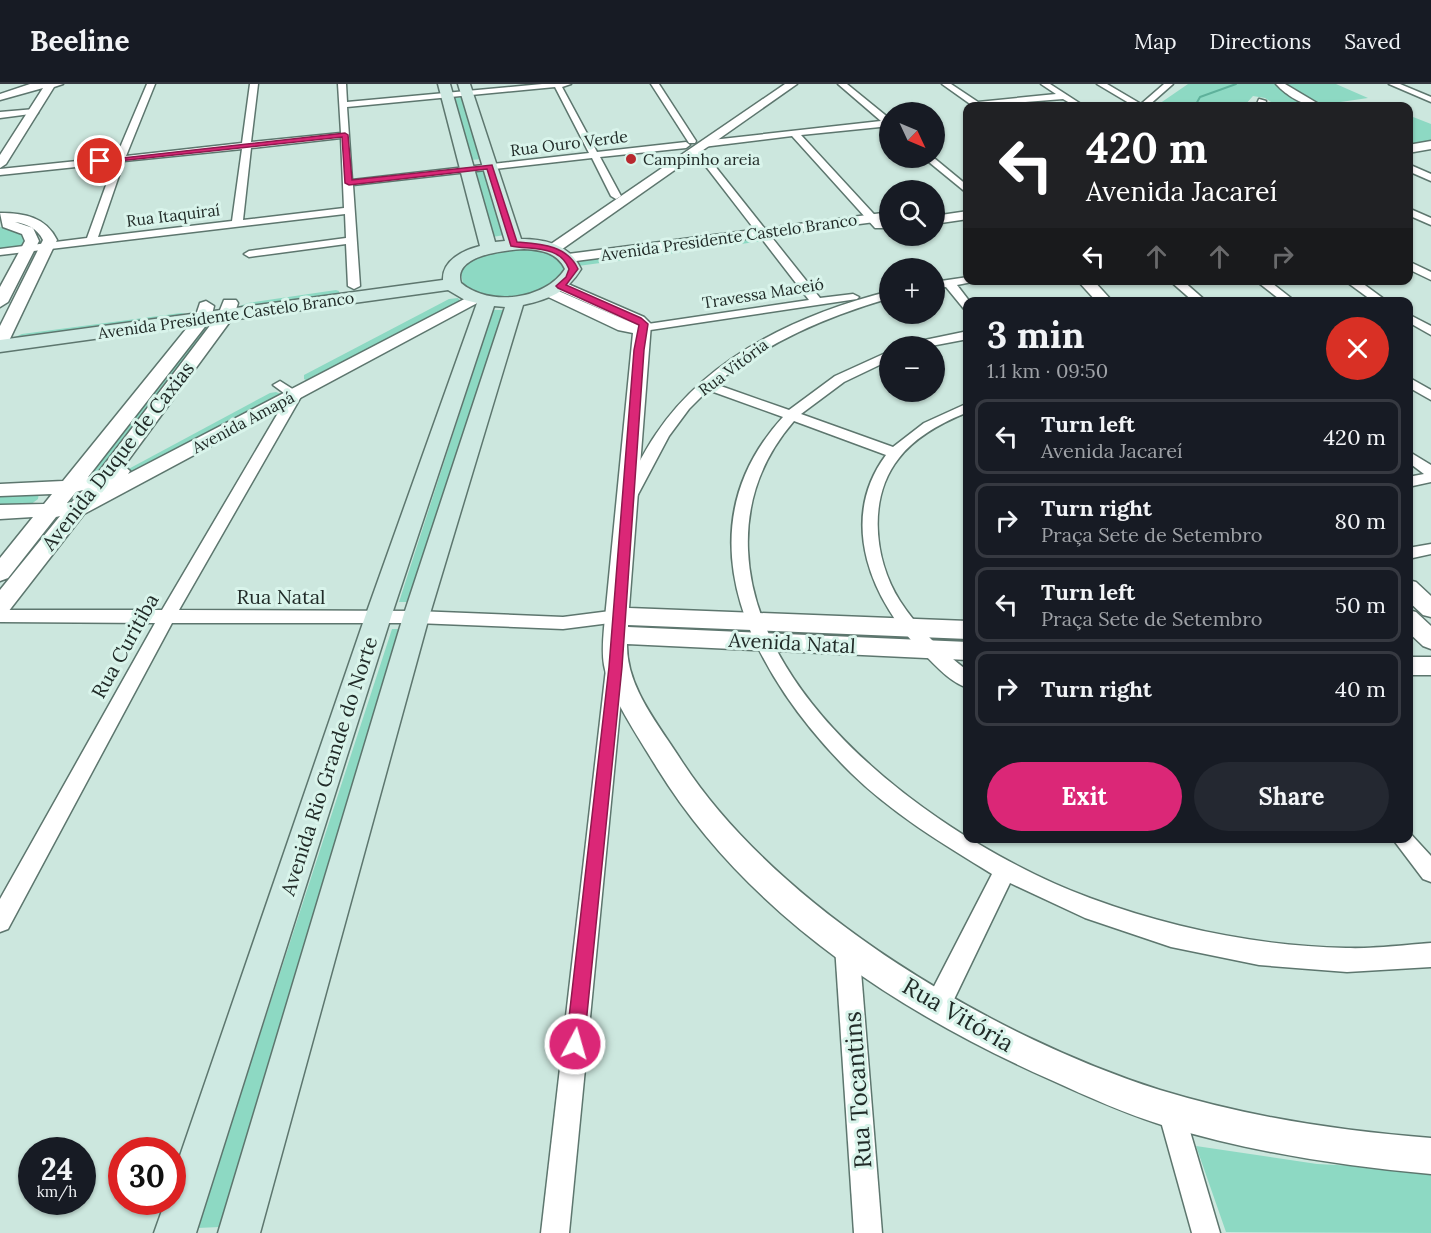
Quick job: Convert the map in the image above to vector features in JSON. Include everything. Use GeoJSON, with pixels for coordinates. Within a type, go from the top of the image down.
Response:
{"type":"FeatureCollection","features":[{"type":"Feature","properties":{"kind":"main road"},"geometry":{"type":"LineString","coordinates":[[466,89],[514,244]]}},
{"type":"Feature","properties":{"kind":"main road"},"geometry":{"type":"LineString","coordinates":[[445,90],[489,248]]}},
{"type":"Feature","properties":{"kind":"main road"},"geometry":{"type":"LineString","coordinates":[[514,244],[559,255],[569,278],[555,289],[516,301],[481,299],[454,282],[464,259],[489,248],[514,244]]}},
{"type":"Feature","properties":{"kind":"main road","name":"Avenida Presidente Castelo Branco"},"geometry":{"type":"LineString","coordinates":[[1,338],[355,292],[454,282]]}},
{"type":"Feature","properties":{"kind":"main road","name":"Avenida Rio Grande do Norte"},"geometry":{"type":"LineString","coordinates":[[175,1233],[481,299]]}},
{"type":"Feature","properties":{"kind":"main road","name":"Avenida Rio Grande do Norte"},"geometry":{"type":"LineString","coordinates":[[239,1233],[416,617],[516,301]]}},
{"type":"Feature","properties":{"kind":"street"},"geometry":{"type":"LineString","coordinates":[[0,89],[7,84]]}},
{"type":"Feature","properties":{"kind":"street"},"geometry":{"type":"LineString","coordinates":[[0,164],[51,84]]}},
{"type":"Feature","properties":{"kind":"street"},"geometry":{"type":"LineString","coordinates":[[0,97],[35,85],[58,84]]}},
{"type":"Feature","properties":{"kind":"street"},"geometry":{"type":"LineString","coordinates":[[91,242],[120,159],[151,84]]}},
{"type":"Feature","properties":{"kind":"street"},"geometry":{"type":"LineString","coordinates":[[237,224],[254,84]]}},
{"type":"Feature","properties":{"kind":"street"},"geometry":{"type":"LineString","coordinates":[[342,84],[355,292]]}},
{"type":"Feature","properties":{"kind":"street"},"geometry":{"type":"LineString","coordinates":[[342,105],[445,90],[560,84],[615,196]]}},
{"type":"Feature","properties":{"kind":"street"},"geometry":{"type":"LineString","coordinates":[[655,84],[691,146],[704,158],[816,301]]}},
{"type":"Feature","properties":{"kind":"street"},"geometry":{"type":"LineString","coordinates":[[559,255],[691,146],[777,84]]}},
{"type":"Feature","properties":{"kind":"street"},"geometry":{"type":"LineString","coordinates":[[559,255],[615,196],[792,84]]}},
{"type":"Feature","properties":{"kind":"street"},"geometry":{"type":"LineString","coordinates":[[842,84],[879,113]]}},
{"type":"Feature","properties":{"kind":"street"},"geometry":{"type":"LineString","coordinates":[[854,84],[879,110]]}},
{"type":"Feature","properties":{"kind":"street"},"geometry":{"type":"LineString","coordinates":[[946,84],[972,102]]}},
{"type":"Feature","properties":{"kind":"street"},"geometry":{"type":"LineString","coordinates":[[1045,84],[1074,102]]}},
{"type":"Feature","properties":{"kind":"street"},"geometry":{"type":"LineString","coordinates":[[1101,84],[1135,102]]}},
{"type":"Feature","properties":{"kind":"street"},"geometry":{"type":"LineString","coordinates":[[1155,84],[1167,86]]}},
{"type":"Feature","properties":{"kind":"street"},"geometry":{"type":"LineString","coordinates":[[1280,84],[1291,93],[1310,102]]}},
{"type":"Feature","properties":{"kind":"street"},"geometry":{"type":"LineString","coordinates":[[1393,84],[1431,100]]}},
{"type":"Feature","properties":{"kind":"street"},"geometry":{"type":"LineString","coordinates":[[15,118],[35,85]]}},
{"type":"Feature","properties":{"kind":"street"},"geometry":{"type":"LineString","coordinates":[[1147,102],[1167,86]]}},
{"type":"Feature","properties":{"kind":"street"},"geometry":{"type":"LineString","coordinates":[[1012,102],[1064,96]]}},
{"type":"Feature","properties":{"kind":"street"},"geometry":{"type":"LineString","coordinates":[[0,115],[15,118],[35,111]]}},
{"type":"Feature","properties":{"kind":"street","name":"Rua Ouro Verde"},"geometry":{"type":"LineString","coordinates":[[349,183],[691,146],[879,122]]}},
{"type":"Feature","properties":{"kind":"street"},"geometry":{"type":"LineString","coordinates":[[795,134],[879,222]]}},
{"type":"Feature","properties":{"kind":"street"},"geometry":{"type":"LineString","coordinates":[[0,172],[345,135]]}},
{"type":"Feature","properties":{"kind":"street"},"geometry":{"type":"LineString","coordinates":[[1413,150],[1431,147]]}},
{"type":"Feature","properties":{"kind":"street"},"geometry":{"type":"LineString","coordinates":[[945,160],[963,174]]}},
{"type":"Feature","properties":{"kind":"street"},"geometry":{"type":"LineString","coordinates":[[941,168],[963,186]]}},
{"type":"Feature","properties":{"kind":"street"},"geometry":{"type":"LineString","coordinates":[[1413,169],[1431,178]]}},
{"type":"Feature","properties":{"kind":"street"},"geometry":{"type":"LineString","coordinates":[[945,210],[963,208]]}},
{"type":"Feature","properties":{"kind":"street","name":"Rua Itaquiraí"},"geometry":{"type":"LineString","coordinates":[[0,252],[350,210]]}},
{"type":"Feature","properties":{"kind":"street"},"geometry":{"type":"LineString","coordinates":[[1413,213],[1431,222]]}},
{"type":"Feature","properties":{"kind":"street"},"geometry":{"type":"LineString","coordinates":[[945,218],[963,216]]}},
{"type":"Feature","properties":{"kind":"street"},"geometry":{"type":"LineString","coordinates":[[0,217],[17,218],[36,223],[48,234],[50,240],[1,338]]}},
{"type":"Feature","properties":{"kind":"street","name":"Avenida Presidente Castelo Branco"},"geometry":{"type":"LineString","coordinates":[[559,255],[765,237],[879,223]]}},
{"type":"Feature","properties":{"kind":"street"},"geometry":{"type":"LineString","coordinates":[[0,224],[28,231],[31,235],[29,249],[0,302]]}},
{"type":"Feature","properties":{"kind":"street"},"geometry":{"type":"LineString","coordinates":[[249,254],[351,240]]}},
{"type":"Feature","properties":{"kind":"street"},"geometry":{"type":"LineString","coordinates":[[1413,267],[1431,277]]}},
{"type":"Feature","properties":{"kind":"street"},"geometry":{"type":"LineString","coordinates":[[945,284],[963,281]]}},
{"type":"Feature","properties":{"kind":"street","name":"Avenida Amapá"},"geometry":{"type":"LineString","coordinates":[[0,512],[76,509],[287,390],[454,282]]}},
{"type":"Feature","properties":{"kind":"street"},"geometry":{"type":"LineString","coordinates":[[949,283],[963,301]]}},
{"type":"Feature","properties":{"kind":"street"},"geometry":{"type":"LineString","coordinates":[[1080,285],[1098,297]]}},
{"type":"Feature","properties":{"kind":"street"},"geometry":{"type":"LineString","coordinates":[[1180,285],[1196,297]]}},
{"type":"Feature","properties":{"kind":"street"},"geometry":{"type":"LineString","coordinates":[[1267,285],[1284,297]]}},
{"type":"Feature","properties":{"kind":"street"},"geometry":{"type":"LineString","coordinates":[[1357,285],[1375,297]]}},
{"type":"Feature","properties":{"kind":"street"},"geometry":{"type":"LineString","coordinates":[[555,289],[624,327],[641,329],[615,667],[555,1233]]}},
{"type":"Feature","properties":{"kind":"street","name":"Travessa Maceió"},"geometry":{"type":"LineString","coordinates":[[641,329],[816,301],[879,294]]}},
{"type":"Feature","properties":{"kind":"street","name":"Rua Vitória"},"geometry":{"type":"LineString","coordinates":[[627,502],[664,434],[706,385],[739,358],[775,335],[818,316],[879,297]]}},
{"type":"Feature","properties":{"kind":"street","name":"Avenida Amapá"},"geometry":{"type":"LineString","coordinates":[[0,490],[69,487],[104,479],[481,299]]}},
{"type":"Feature","properties":{"kind":"street","name":"Avenida Duque de Caxias"},"geometry":{"type":"LineString","coordinates":[[0,606],[76,509],[104,479],[228,309]]}},
{"type":"Feature","properties":{"kind":"street","name":"Avenida Duque de Caxias"},"geometry":{"type":"LineString","coordinates":[[0,573],[51,511],[205,312]]}},
{"type":"Feature","properties":{"kind":"street"},"geometry":{"type":"LineString","coordinates":[[1413,320],[1431,331]]}},
{"type":"Feature","properties":{"kind":"street"},"geometry":{"type":"LineString","coordinates":[[945,340],[963,336]]}},
{"type":"Feature","properties":{"kind":"street"},"geometry":{"type":"LineString","coordinates":[[879,360],[822,389],[778,429],[757,463],[743,501],[740,522],[740,556],[756,631],[793,693],[813,720],[864,772],[928,823],[1005,870],[1079,904],[1135,924],[1229,948],[1323,959],[1369,960],[1431,955]]}},
{"type":"Feature","properties":{"kind":"street"},"geometry":{"type":"LineString","coordinates":[[1413,384],[1431,396]]}},
{"type":"Feature","properties":{"kind":"street"},"geometry":{"type":"LineString","coordinates":[[706,385],[895,453]]}},
{"type":"Feature","properties":{"kind":"street","name":"Rua Curitiba"},"geometry":{"type":"LineString","coordinates":[[0,921],[166,618],[287,390]]}},
{"type":"Feature","properties":{"kind":"street"},"geometry":{"type":"LineString","coordinates":[[963,410],[913,437],[895,453],[885,467],[871,503],[872,549],[888,595],[928,649],[963,677]]}},
{"type":"Feature","properties":{"kind":"street"},"geometry":{"type":"LineString","coordinates":[[1413,459],[1431,472]]}},
{"type":"Feature","properties":{"kind":"street"},"geometry":{"type":"LineString","coordinates":[[1413,481],[1431,477]]}},
{"type":"Feature","properties":{"kind":"street"},"geometry":{"type":"LineString","coordinates":[[1413,553],[1431,549]]}},
{"type":"Feature","properties":{"kind":"street"},"geometry":{"type":"LineString","coordinates":[[1413,593],[1431,609]]}},
{"type":"Feature","properties":{"kind":"street","name":"Rua Natal"},"geometry":{"type":"LineString","coordinates":[[0,616],[416,617],[617,626]]}},
{"type":"Feature","properties":{"kind":"street"},"geometry":{"type":"LineString","coordinates":[[1413,623],[1431,641]]}},
{"type":"Feature","properties":{"kind":"street","name":"Avenida Natal"},"geometry":{"type":"LineString","coordinates":[[617,626],[756,631],[911,628],[963,630]]}},
{"type":"Feature","properties":{"kind":"street","name":"Avenida Natal"},"geometry":{"type":"LineString","coordinates":[[756,631],[963,651]]}},
{"type":"Feature","properties":{"kind":"street"},"geometry":{"type":"LineString","coordinates":[[1413,642],[1431,641]]}},
{"type":"Feature","properties":{"kind":"street"},"geometry":{"type":"LineString","coordinates":[[1413,666],[1431,666]]}},
{"type":"Feature","properties":{"kind":"street","name":"Rua Vitória"},"geometry":{"type":"LineString","coordinates":[[615,667],[656,746],[683,787],[716,829],[756,871],[802,913],[937,1007],[992,1037],[1050,1064],[1171,1111],[1252,1131],[1332,1145],[1431,1156]]}},
{"type":"Feature","properties":{"kind":"street"},"geometry":{"type":"LineString","coordinates":[[1406,843],[1431,872]]}},
{"type":"Feature","properties":{"kind":"street"},"geometry":{"type":"LineString","coordinates":[[937,1007],[1005,870]]}},
{"type":"Feature","properties":{"kind":"street","name":"Rua Tocantins"},"geometry":{"type":"LineString","coordinates":[[847,946],[868,1233]]}},
{"type":"Feature","properties":{"kind":"street"},"geometry":{"type":"LineString","coordinates":[[1171,1111],[1206,1233]]}},
{"type":"Feature","properties":{"kind":"green space"},"geometry":{"type":"Polygon","coordinates":[[[1188,84],[1336,84],[1368,98],[1341,102],[1271,102],[1265,98],[1253,96],[1248,102],[1162,102],[1188,84]]]}},
{"type":"Feature","properties":{"kind":"green space"},"geometry":{"type":"Polygon","coordinates":[[[463,97],[482,159],[472,160],[454,98],[463,97]]]}},
{"type":"Feature","properties":{"kind":"green space"},"geometry":{"type":"Polygon","coordinates":[[[1413,117],[1431,124],[1431,141],[1413,143],[1413,117]]]}},
{"type":"Feature","properties":{"kind":"green space"},"geometry":{"type":"Polygon","coordinates":[[[485,171],[504,235],[493,237],[475,172],[485,171]]]}},
{"type":"Feature","properties":{"kind":"green space"},"geometry":{"type":"Polygon","coordinates":[[[0,227],[24,233],[26,246],[0,250],[0,227]]]}},
{"type":"Feature","properties":{"kind":"green space"},"geometry":{"type":"Polygon","coordinates":[[[759,236],[763,241],[578,266],[575,260],[759,236]]]}},
{"type":"Feature","properties":{"kind":"green space"},"geometry":{"type":"Polygon","coordinates":[[[512,248],[533,249],[552,255],[563,263],[563,274],[541,289],[514,297],[487,296],[463,284],[461,272],[471,261],[512,248]]]}},
{"type":"Feature","properties":{"kind":"green space"},"geometry":{"type":"Polygon","coordinates":[[[339,291],[339,295],[240,308],[248,303],[339,291]]]}},
{"type":"Feature","properties":{"kind":"green space"},"geometry":{"type":"Polygon","coordinates":[[[458,298],[462,303],[309,382],[304,379],[304,375],[449,299],[458,298]]]}},
{"type":"Feature","properties":{"kind":"green space"},"geometry":{"type":"Polygon","coordinates":[[[493,310],[503,310],[414,602],[399,602],[493,310]]]}},
{"type":"Feature","properties":{"kind":"green space"},"geometry":{"type":"Polygon","coordinates":[[[181,313],[186,316],[15,339],[22,334],[181,313]]]}},
{"type":"Feature","properties":{"kind":"green space"},"geometry":{"type":"Polygon","coordinates":[[[206,323],[213,323],[101,472],[91,473],[206,323]]]}},
{"type":"Feature","properties":{"kind":"green space"},"geometry":{"type":"Polygon","coordinates":[[[276,392],[284,395],[132,479],[121,473],[270,393],[276,392]]]}},
{"type":"Feature","properties":{"kind":"green space"},"geometry":{"type":"Polygon","coordinates":[[[39,492],[38,499],[30,505],[0,506],[0,494],[39,492]]]}},
{"type":"Feature","properties":{"kind":"green space"},"geometry":{"type":"Polygon","coordinates":[[[392,629],[406,629],[220,1227],[197,1228],[392,629]]]}},
{"type":"Feature","properties":{"kind":"green space"},"geometry":{"type":"Polygon","coordinates":[[[1196,1146],[1317,1164],[1431,1170],[1431,1233],[1226,1232],[1196,1146]]]}},
{"type":"Feature","properties":{"kind":"waterway"},"geometry":{"type":"LineString","coordinates":[[1197,102],[1200,97],[1236,84]]}},
{"type":"Feature","properties":{"kind":"place","name":"Campinho areia"},"geometry":{"type":"Point","coordinates":[631,159]}},
{"type":"Feature","properties":{"kind":"route"},"geometry":{"type":"LineString","coordinates":[[100,161],[345,135],[349,183],[490,167],[514,244],[541,246],[564,254],[570,260],[573,269],[569,278],[561,286],[643,324],[639,350],[615,667],[575,1044]]}}]}
